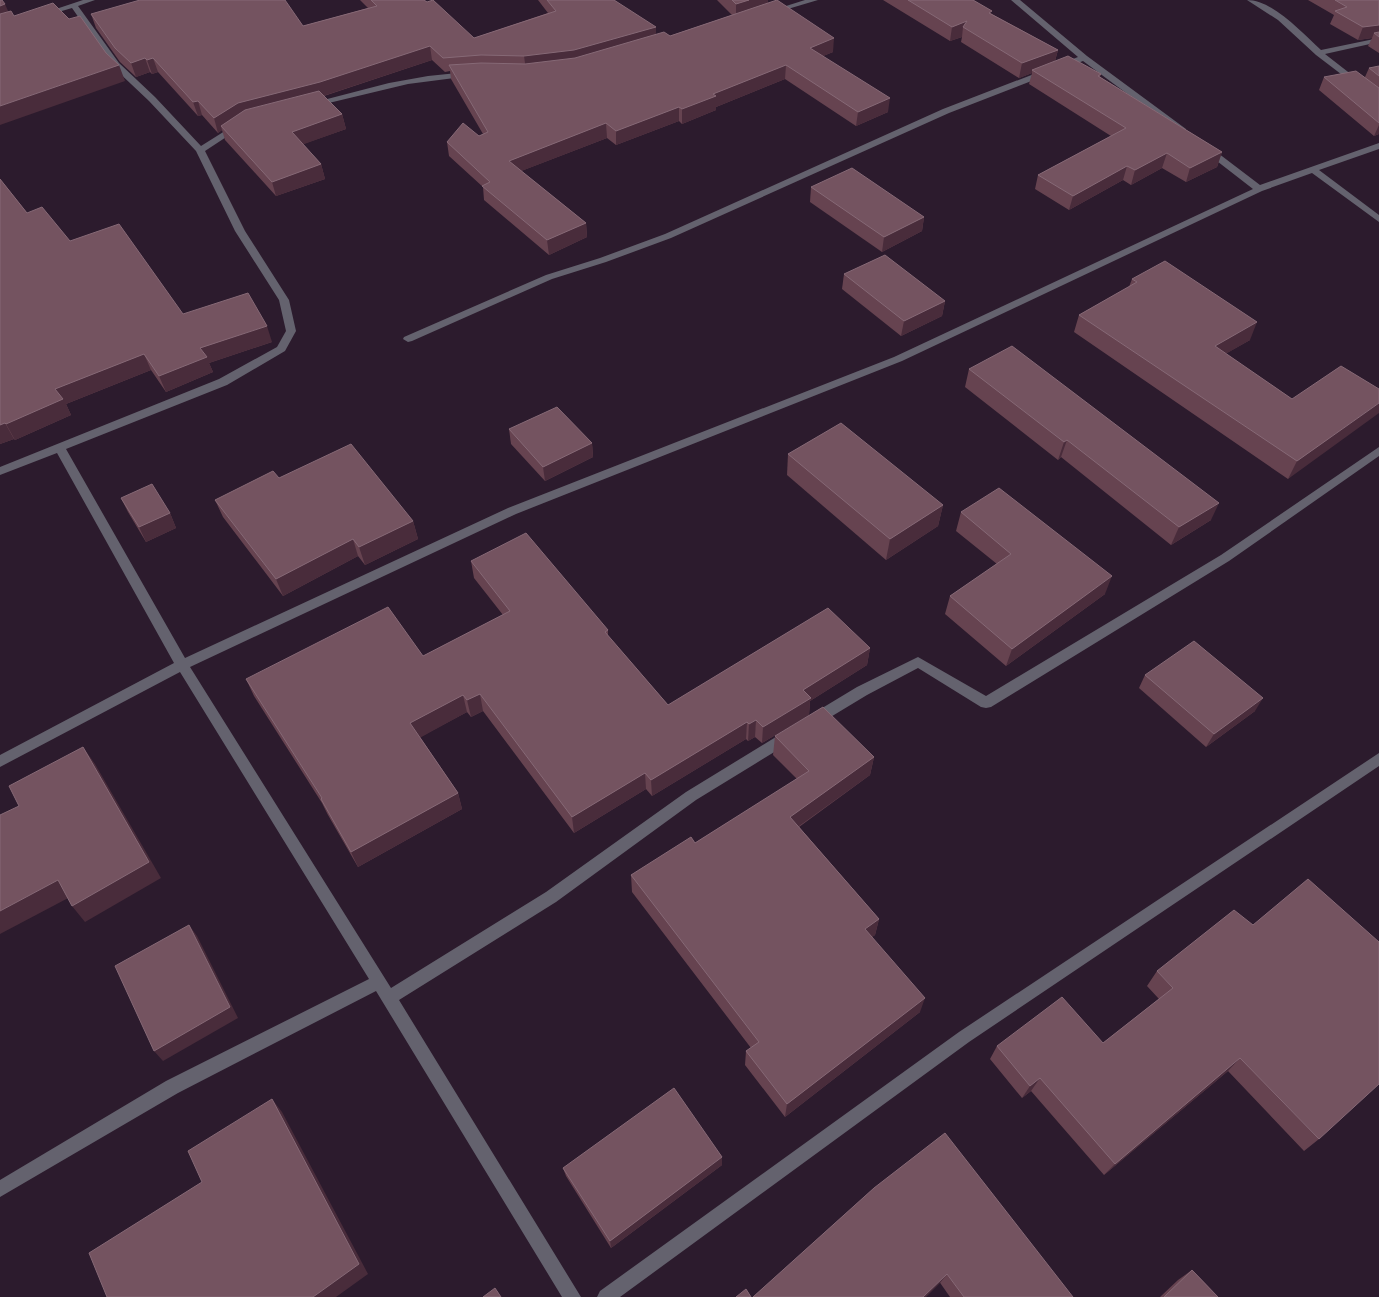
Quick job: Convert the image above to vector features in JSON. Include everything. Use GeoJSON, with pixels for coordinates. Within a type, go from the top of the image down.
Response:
{"type":"FeatureCollection","features":[{"type":"Feature","properties":{"kind":"street"},"geometry":{"type":"LineString","coordinates":[[36,17],[91,0]]}},
{"type":"Feature","properties":{"kind":"street"},"geometry":{"type":"LineString","coordinates":[[759,15],[814,0]]}},
{"type":"Feature","properties":{"kind":"street"},"geometry":{"type":"LineString","coordinates":[[1015,0],[1084,58],[1188,134]]}},
{"type":"Feature","properties":{"kind":"street"},"geometry":{"type":"LineString","coordinates":[[1251,0],[1282,18],[1318,52],[1379,100]]}},
{"type":"Feature","properties":{"kind":"street"},"geometry":{"type":"LineString","coordinates":[[0,471],[224,382],[281,349],[291,331],[284,300],[240,232],[200,150],[116,65],[73,5]]}},
{"type":"Feature","properties":{"kind":"street"},"geometry":{"type":"LineString","coordinates":[[1318,52],[1379,40]]}},
{"type":"Feature","properties":{"kind":"street"},"geometry":{"type":"LineString","coordinates":[[408,339],[549,278],[668,236],[946,111],[1084,58]]}},
{"type":"Feature","properties":{"kind":"street"},"geometry":{"type":"LineString","coordinates":[[303,106],[369,89],[438,76],[474,74]]}},
{"type":"Feature","properties":{"kind":"street"},"geometry":{"type":"LineString","coordinates":[[200,150],[246,121]]}},
{"type":"Feature","properties":{"kind":"street"},"geometry":{"type":"LineString","coordinates":[[1196,140],[1259,188]]}},
{"type":"Feature","properties":{"kind":"street"},"geometry":{"type":"LineString","coordinates":[[0,761],[182,665],[512,511],[898,358],[1259,188],[1379,146]]}},
{"type":"Feature","properties":{"kind":"street"},"geometry":{"type":"LineString","coordinates":[[1313,170],[1379,219]]}},
{"type":"Feature","properties":{"kind":"street"},"geometry":{"type":"LineString","coordinates":[[60,448],[182,665],[572,1297]]}},
{"type":"Feature","properties":{"kind":"street"},"geometry":{"type":"LineString","coordinates":[[388,998],[551,897],[691,796],[862,691],[918,662],[986,703],[1225,558],[1379,451]]}},
{"type":"Feature","properties":{"kind":"street"},"geometry":{"type":"LineString","coordinates":[[606,1297],[964,1037],[1379,759]]}},
{"type":"Feature","properties":{"kind":"street"},"geometry":{"type":"LineString","coordinates":[[0,1189],[172,1087],[378,982]]}},
{"type":"Feature","properties":{"kind":"building"},"geometry":{"type":"Polygon","coordinates":[[[0,0],[2,0],[5,4],[0,6],[0,0]]]}},
{"type":"Feature","properties":{"kind":"building"},"geometry":{"type":"Polygon","coordinates":[[[140,0],[285,0],[303,26],[377,6],[371,0],[424,0],[427,2],[433,0],[474,38],[556,11],[547,0],[614,0],[656,27],[574,50],[524,56],[481,55],[443,58],[430,46],[320,82],[238,103],[214,118],[198,101],[193,102],[153,58],[147,60],[145,58],[131,63],[115,48],[91,14],[140,0]]]}},
{"type":"Feature","properties":{"kind":"building"},"geometry":{"type":"Polygon","coordinates":[[[732,0],[749,0],[736,4],[732,0]]]}},
{"type":"Feature","properties":{"kind":"building"},"geometry":{"type":"Polygon","coordinates":[[[777,0],[834,38],[810,48],[890,98],[858,112],[786,65],[713,94],[716,96],[682,109],[679,107],[616,131],[606,123],[509,161],[586,223],[547,240],[482,186],[490,182],[447,142],[463,123],[479,136],[488,132],[449,65],[481,63],[525,64],[575,58],[664,32],[670,36],[777,0]]]}},
{"type":"Feature","properties":{"kind":"building"},"geometry":{"type":"Polygon","coordinates":[[[908,0],[973,0],[992,11],[989,13],[1058,50],[1022,63],[963,27],[967,21],[952,27],[908,0]]]}},
{"type":"Feature","properties":{"kind":"building"},"geometry":{"type":"Polygon","coordinates":[[[1335,0],[1379,0],[1379,25],[1363,27],[1335,11],[1347,7],[1335,0]]]}},
{"type":"Feature","properties":{"kind":"building"},"geometry":{"type":"Polygon","coordinates":[[[53,3],[69,19],[80,16],[106,53],[119,65],[0,106],[0,14],[11,11],[14,16],[53,3]]]}},
{"type":"Feature","properties":{"kind":"building"},"geometry":{"type":"Polygon","coordinates":[[[1068,56],[1101,74],[1098,76],[1222,152],[1190,168],[1167,153],[1135,170],[1127,166],[1073,196],[1038,175],[1126,128],[1032,70],[1068,56]]]}},
{"type":"Feature","properties":{"kind":"building"},"geometry":{"type":"Polygon","coordinates":[[[1379,66],[1379,76],[1369,68],[1379,66]]]}},
{"type":"Feature","properties":{"kind":"building"},"geometry":{"type":"Polygon","coordinates":[[[1356,71],[1379,88],[1379,123],[1324,77],[1356,71]]]}},
{"type":"Feature","properties":{"kind":"building"},"geometry":{"type":"Polygon","coordinates":[[[319,91],[342,114],[292,132],[321,164],[272,182],[221,126],[245,110],[319,91]]]}},
{"type":"Feature","properties":{"kind":"building"},"geometry":{"type":"Polygon","coordinates":[[[852,168],[924,217],[884,237],[811,187],[852,168]]]}},
{"type":"Feature","properties":{"kind":"building"},"geometry":{"type":"Polygon","coordinates":[[[0,179],[27,213],[42,207],[70,241],[119,224],[183,314],[248,293],[267,326],[200,348],[207,357],[159,376],[144,354],[55,389],[63,399],[0,425],[0,179]]]}},
{"type":"Feature","properties":{"kind":"building"},"geometry":{"type":"Polygon","coordinates":[[[885,255],[945,301],[904,321],[844,274],[885,255]]]}},
{"type":"Feature","properties":{"kind":"building"},"geometry":{"type":"Polygon","coordinates":[[[1165,261],[1257,322],[1215,346],[1292,399],[1341,366],[1379,389],[1379,403],[1297,461],[1079,315],[1137,282],[1132,279],[1165,261]]]}},
{"type":"Feature","properties":{"kind":"building"},"geometry":{"type":"Polygon","coordinates":[[[1012,346],[1219,503],[1179,527],[1067,440],[1064,442],[969,369],[1012,346]]]}},
{"type":"Feature","properties":{"kind":"building"},"geometry":{"type":"Polygon","coordinates":[[[557,407],[592,443],[543,467],[509,429],[557,407]]]}},
{"type":"Feature","properties":{"kind":"building"},"geometry":{"type":"Polygon","coordinates":[[[841,423],[943,505],[890,539],[788,454],[841,423]]]}},
{"type":"Feature","properties":{"kind":"building"},"geometry":{"type":"Polygon","coordinates":[[[351,444],[413,521],[359,547],[353,539],[276,579],[215,500],[273,471],[279,478],[351,444]]]}},
{"type":"Feature","properties":{"kind":"building"},"geometry":{"type":"Polygon","coordinates":[[[152,484],[170,513],[139,527],[121,498],[152,484]]]}},
{"type":"Feature","properties":{"kind":"building"},"geometry":{"type":"Polygon","coordinates":[[[999,488],[1112,576],[1012,649],[950,596],[1011,554],[961,512],[999,488]]]}},
{"type":"Feature","properties":{"kind":"building"},"geometry":{"type":"Polygon","coordinates":[[[526,533],[608,630],[605,632],[668,705],[828,608],[870,648],[803,690],[811,698],[763,727],[756,720],[749,724],[747,722],[651,780],[645,773],[572,817],[480,694],[467,700],[463,695],[410,723],[458,793],[351,852],[322,798],[246,679],[388,607],[423,656],[510,611],[471,561],[526,533]]]}},
{"type":"Feature","properties":{"kind":"building"},"geometry":{"type":"Polygon","coordinates":[[[1194,641],[1263,698],[1214,734],[1145,675],[1194,641]]]}},
{"type":"Feature","properties":{"kind":"building"},"geometry":{"type":"Polygon","coordinates":[[[823,707],[874,757],[790,817],[879,919],[865,929],[925,998],[787,1104],[746,1051],[759,1042],[631,875],[691,837],[695,843],[809,771],[775,736],[823,707]]]}},
{"type":"Feature","properties":{"kind":"building"},"geometry":{"type":"Polygon","coordinates":[[[83,747],[149,862],[72,906],[58,880],[0,911],[0,815],[19,806],[9,786],[83,747]]]}},
{"type":"Feature","properties":{"kind":"building"},"geometry":{"type":"Polygon","coordinates":[[[1308,879],[1379,942],[1379,1084],[1319,1139],[1240,1058],[1115,1164],[1040,1078],[1030,1086],[997,1046],[1062,997],[1103,1043],[1173,988],[1157,971],[1234,910],[1253,925],[1308,879]]]}},
{"type":"Feature","properties":{"kind":"building"},"geometry":{"type":"Polygon","coordinates":[[[189,925],[230,1007],[154,1051],[115,966],[189,925]]]}},
{"type":"Feature","properties":{"kind":"building"},"geometry":{"type":"Polygon","coordinates":[[[674,1088],[722,1157],[610,1241],[563,1168],[674,1088]]]}},
{"type":"Feature","properties":{"kind":"building"},"geometry":{"type":"Polygon","coordinates":[[[272,1099],[359,1264],[313,1297],[107,1297],[89,1253],[202,1182],[188,1151],[272,1099]]]}},
{"type":"Feature","properties":{"kind":"building"},"geometry":{"type":"Polygon","coordinates":[[[945,1133],[1073,1297],[964,1297],[947,1274],[923,1297],[753,1297],[874,1188],[945,1133]]]}},
{"type":"Feature","properties":{"kind":"building"},"geometry":{"type":"Polygon","coordinates":[[[1192,1270],[1218,1297],[1164,1297],[1192,1270]]]}},
{"type":"Feature","properties":{"kind":"building"},"geometry":{"type":"Polygon","coordinates":[[[495,1288],[501,1297],[483,1297],[495,1288]]]}},
{"type":"Feature","properties":{"kind":"building"},"geometry":{"type":"Polygon","coordinates":[[[746,1289],[751,1297],[736,1297],[746,1289]]]}}]}
